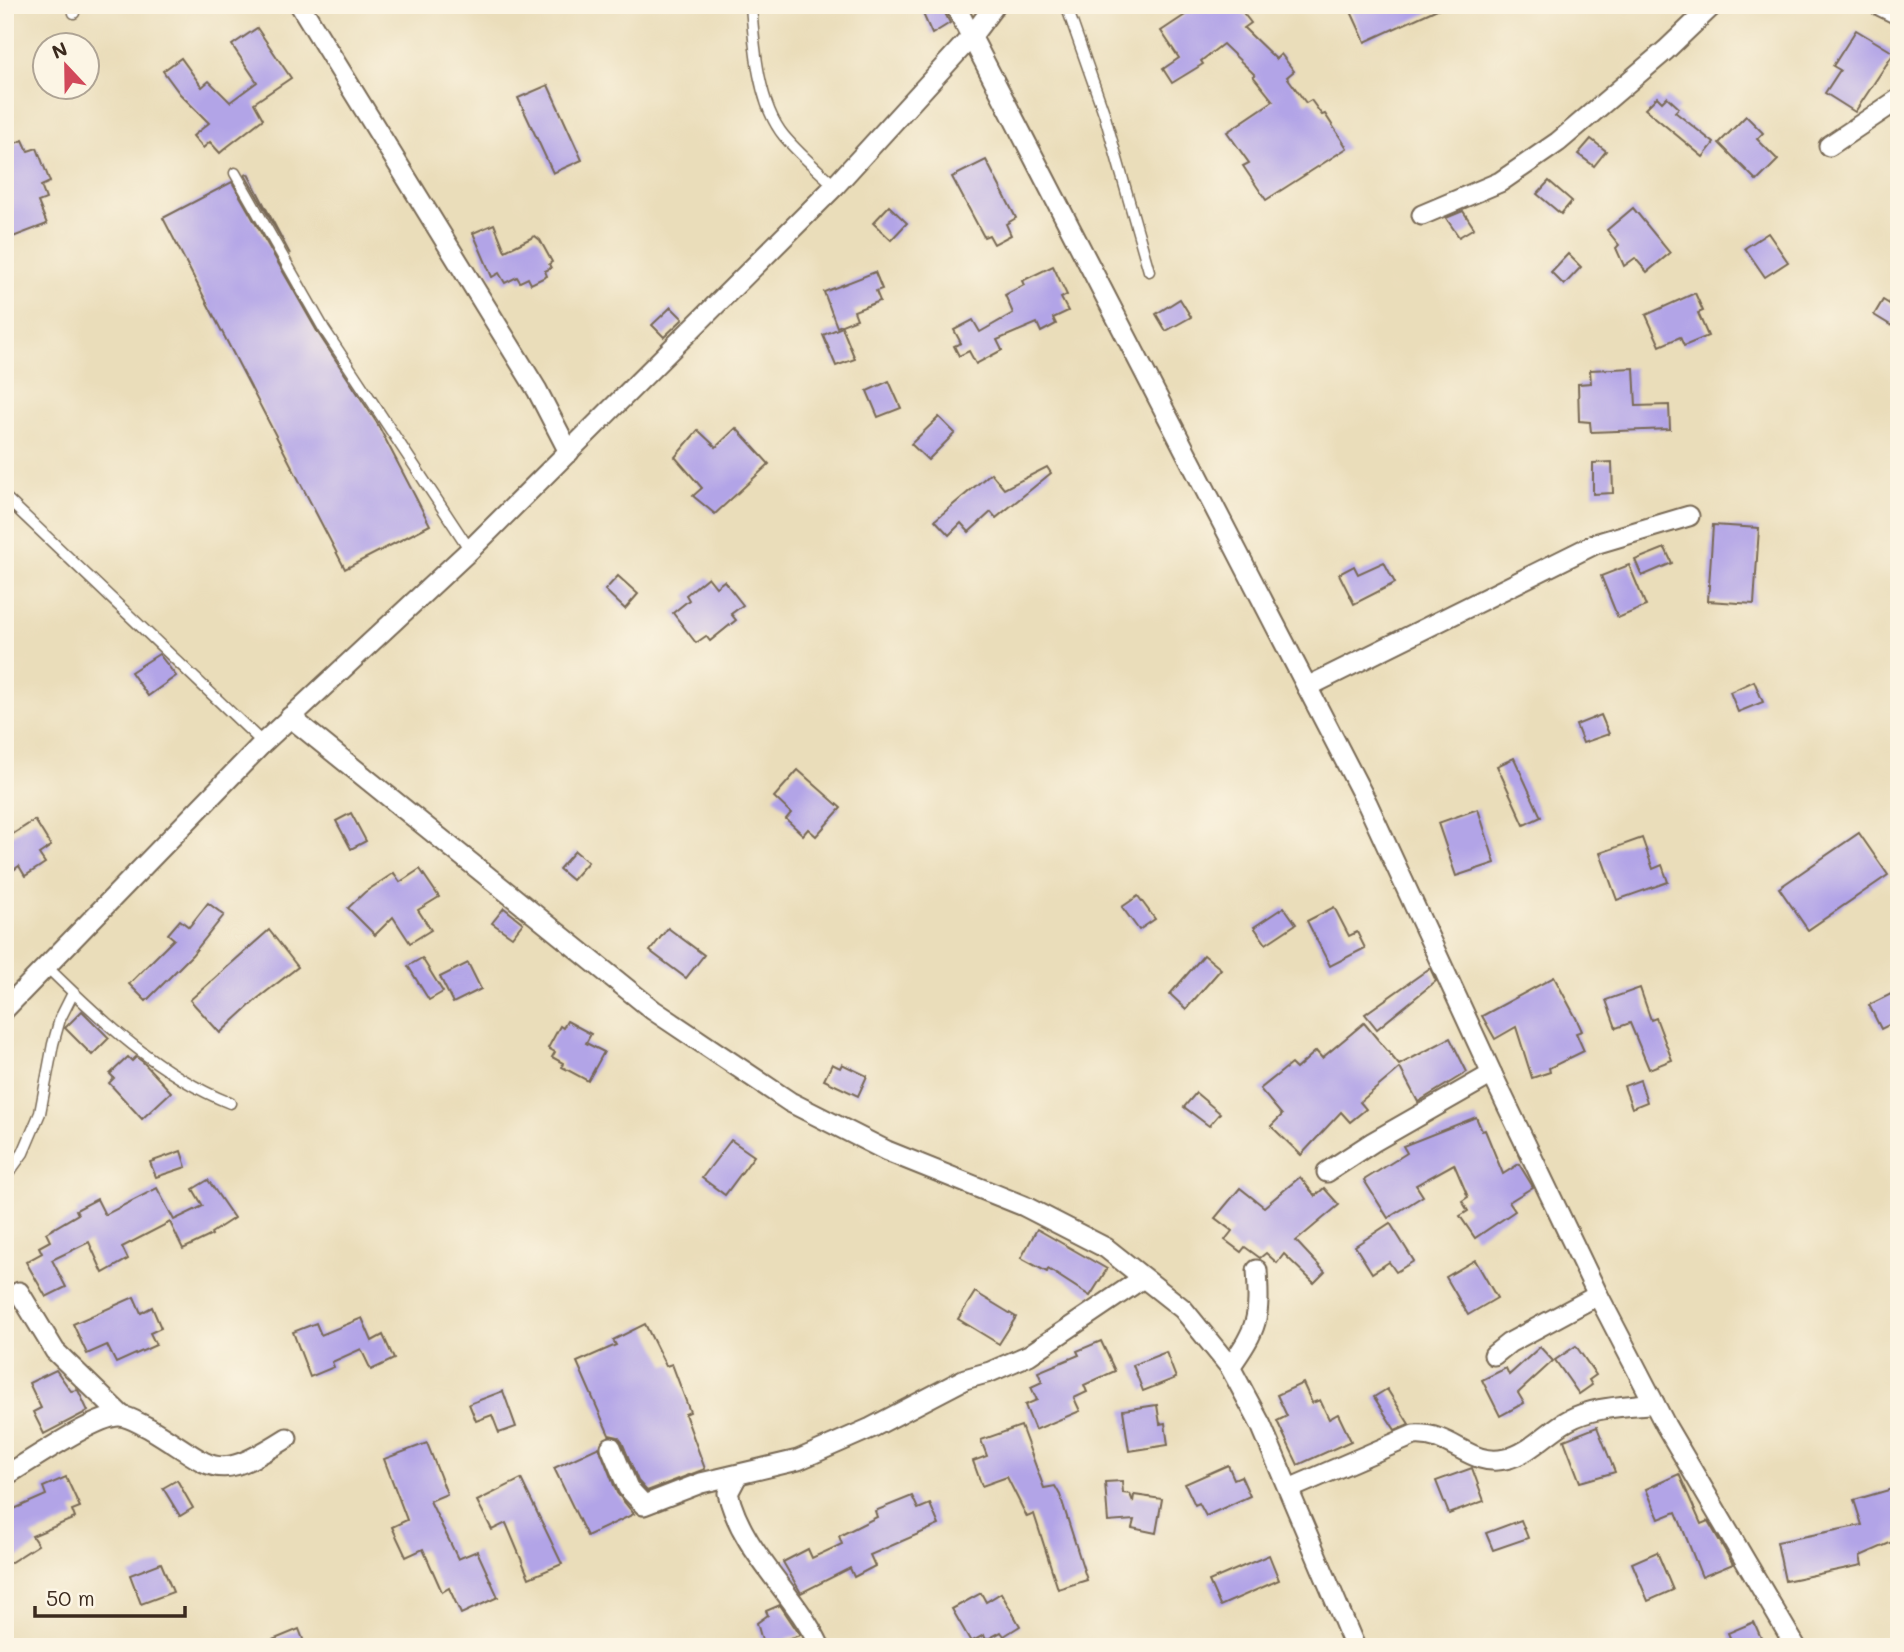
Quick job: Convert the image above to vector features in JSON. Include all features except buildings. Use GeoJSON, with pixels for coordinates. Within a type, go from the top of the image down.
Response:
{"type":"FeatureCollection","features":[{"type":"Feature","properties":{"kind":"street"},"geometry":{"type":"LineString","coordinates":[[300,5],[537,390],[569,452]]}},
{"type":"Feature","properties":{"kind":"street"},"geometry":{"type":"LineString","coordinates":[[955,5],[1367,803],[1598,1295],[1654,1403],[1796,1647]]}},
{"type":"Feature","properties":{"kind":"street"},"geometry":{"type":"LineString","coordinates":[[5,1009],[263,743],[470,550],[835,186],[971,37],[995,5]]}},
{"type":"Feature","properties":{"kind":"street"},"geometry":{"type":"LineString","coordinates":[[1422,215],[1500,182],[1559,142],[1666,50],[1713,5]]}},
{"type":"Feature","properties":{"kind":"street"},"geometry":{"type":"LineString","coordinates":[[1879,5],[1899,15]]}},
{"type":"Feature","properties":{"kind":"street"},"geometry":{"type":"LineString","coordinates":[[1829,146],[1899,99]]}},
{"type":"Feature","properties":{"kind":"street"},"geometry":{"type":"LineString","coordinates":[[1307,687],[1595,544],[1636,529],[1689,516]]}},
{"type":"Feature","properties":{"kind":"street"},"geometry":{"type":"LineString","coordinates":[[290,717],[653,1010],[790,1102],[887,1151],[1024,1206],[1106,1248],[1183,1309],[1230,1367],[1261,1425],[1355,1647]]}},
{"type":"Feature","properties":{"kind":"street"},"geometry":{"type":"LineString","coordinates":[[1327,1172],[1392,1130],[1492,1074]]}},
{"type":"Feature","properties":{"kind":"street"},"geometry":{"type":"LineString","coordinates":[[1230,1367],[1253,1334],[1259,1310],[1257,1270]]}},
{"type":"Feature","properties":{"kind":"street"},"geometry":{"type":"LineString","coordinates":[[611,1447],[628,1488],[644,1505],[701,1483],[798,1460],[871,1428],[965,1379],[990,1373],[1029,1355],[1143,1278]]}},
{"type":"Feature","properties":{"kind":"street"},"geometry":{"type":"LineString","coordinates":[[19,1292],[55,1351],[121,1415],[136,1421],[193,1458],[216,1468],[255,1457],[287,1438]]}},
{"type":"Feature","properties":{"kind":"street"},"geometry":{"type":"LineString","coordinates":[[1494,1355],[1509,1343],[1598,1295]]}},
{"type":"Feature","properties":{"kind":"street"},"geometry":{"type":"LineString","coordinates":[[1289,1489],[1414,1434],[1433,1434],[1474,1456],[1503,1460],[1519,1455],[1570,1419],[1587,1412],[1654,1403]]}},
{"type":"Feature","properties":{"kind":"street"},"geometry":{"type":"LineString","coordinates":[[5,1476],[101,1420],[121,1415]]}},
{"type":"Feature","properties":{"kind":"street"},"geometry":{"type":"LineString","coordinates":[[737,1476],[728,1493],[739,1527],[802,1613],[820,1647]]}},
{"type":"Feature","properties":{"kind":"lane"},"geometry":{"type":"LineString","coordinates":[[751,5],[758,71],[771,112],[783,134],[835,186]]}},
{"type":"Feature","properties":{"kind":"lane"},"geometry":{"type":"LineString","coordinates":[[1066,5],[1104,113],[1149,271]]}},
{"type":"Feature","properties":{"kind":"lane"},"geometry":{"type":"LineString","coordinates":[[235,173],[324,329],[470,550]]}},
{"type":"Feature","properties":{"kind":"lane"},"geometry":{"type":"LineString","coordinates":[[5,497],[263,743]]}},
{"type":"Feature","properties":{"kind":"lane"},"geometry":{"type":"LineString","coordinates":[[47,967],[173,1076],[197,1090],[230,1103]]}},
{"type":"Feature","properties":{"kind":"lane"},"geometry":{"type":"LineString","coordinates":[[5,1178],[23,1153],[40,1113],[60,1019],[74,993]]}}]}
